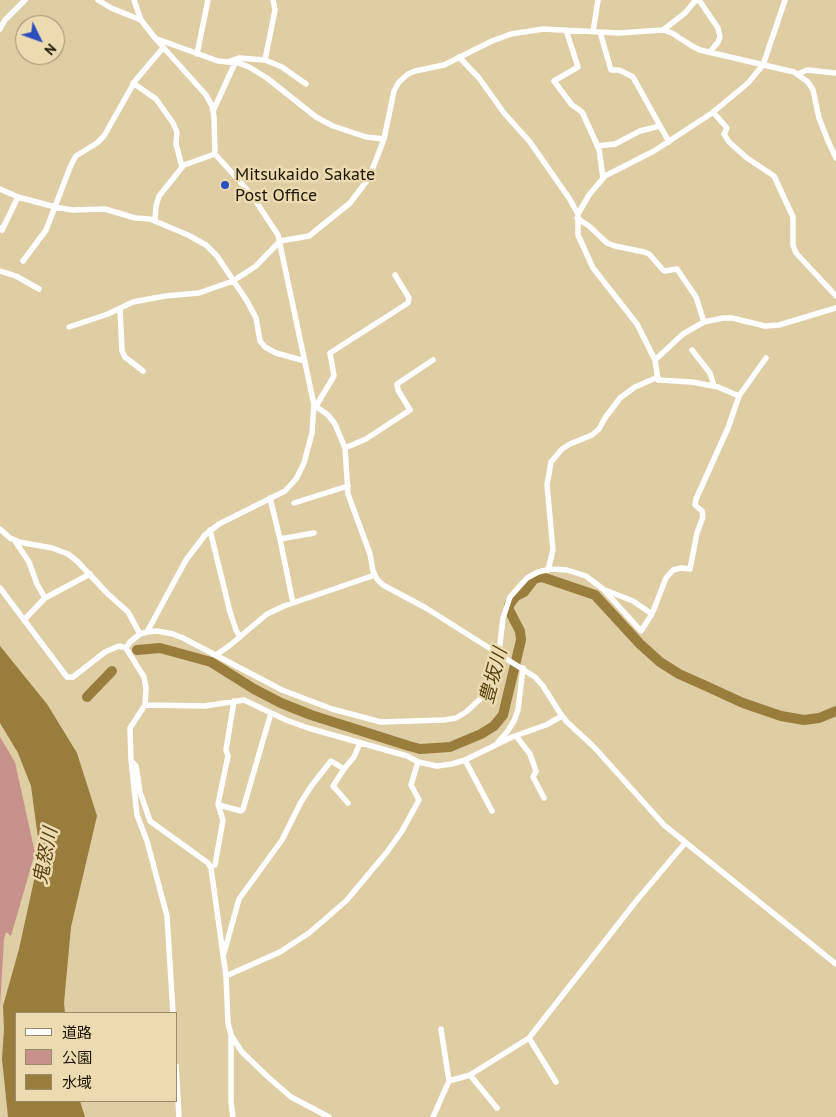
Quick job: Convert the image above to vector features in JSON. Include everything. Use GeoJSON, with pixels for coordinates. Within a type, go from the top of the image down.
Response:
{"type":"FeatureCollection","features":[{"type":"Feature","properties":{"kind":"street"},"geometry":{"type":"LineString","coordinates":[[0,29],[5,20],[25,0]]}},
{"type":"Feature","properties":{"kind":"street"},"geometry":{"type":"LineString","coordinates":[[98,0],[111,8],[141,20]]}},
{"type":"Feature","properties":{"kind":"street"},"geometry":{"type":"LineString","coordinates":[[134,0],[141,20],[163,48],[206,95],[213,111],[215,154],[251,194],[272,225],[280,241],[315,406],[312,433],[304,463],[296,479],[285,491],[210,530],[186,560],[147,632]]}},
{"type":"Feature","properties":{"kind":"street"},"geometry":{"type":"LineString","coordinates":[[197,54],[208,0]]}},
{"type":"Feature","properties":{"kind":"street"},"geometry":{"type":"LineString","coordinates":[[266,60],[276,10],[273,0]]}},
{"type":"Feature","properties":{"kind":"street"},"geometry":{"type":"LineString","coordinates":[[598,0],[596,32],[611,70],[619,70],[632,77],[669,142]]}},
{"type":"Feature","properties":{"kind":"street"},"geometry":{"type":"LineString","coordinates":[[663,30],[685,13],[697,0],[718,28],[720,36],[710,52]]}},
{"type":"Feature","properties":{"kind":"street"},"geometry":{"type":"LineString","coordinates":[[577,216],[589,195],[603,178],[669,142],[713,112],[748,83],[763,66],[784,0]]}},
{"type":"Feature","properties":{"kind":"street"},"geometry":{"type":"LineString","coordinates":[[68,327],[133,302],[165,296],[198,293],[233,281],[256,266],[280,241],[309,236],[350,204],[369,178],[384,139],[394,92],[399,82],[415,71],[444,65],[492,41],[511,34],[543,29],[619,33],[663,30],[680,37],[692,46],[710,52],[763,66],[786,69],[798,74],[808,82],[822,126],[836,158]]}},
{"type":"Feature","properties":{"kind":"street"},"geometry":{"type":"LineString","coordinates":[[566,30],[578,67],[554,81],[572,105],[582,112],[597,146],[603,178]]}},
{"type":"Feature","properties":{"kind":"street"},"geometry":{"type":"LineString","coordinates":[[155,38],[218,61],[232,62],[249,67],[267,78],[316,116],[333,126],[366,137],[384,139]]}},
{"type":"Feature","properties":{"kind":"street"},"geometry":{"type":"LineString","coordinates":[[23,261],[46,230],[73,160],[104,136],[133,83],[163,48]]}},
{"type":"Feature","properties":{"kind":"street"},"geometry":{"type":"LineString","coordinates":[[459,57],[479,78],[504,113],[530,142],[569,198],[577,216],[578,235],[593,268],[637,324],[656,360],[658,380],[662,382],[692,382],[714,386],[739,396]]}},
{"type":"Feature","properties":{"kind":"street"},"geometry":{"type":"LineString","coordinates":[[213,111],[232,62],[239,58],[266,60],[282,67],[306,84]]}},
{"type":"Feature","properties":{"kind":"street"},"geometry":{"type":"LineString","coordinates":[[798,74],[807,70],[836,74]]}},
{"type":"Feature","properties":{"kind":"street"},"geometry":{"type":"LineString","coordinates":[[133,83],[156,99],[173,123],[177,132],[176,144],[182,167]]}},
{"type":"Feature","properties":{"kind":"street"},"geometry":{"type":"LineString","coordinates":[[713,112],[726,128],[724,134],[729,142],[747,158],[774,176],[793,217],[793,245],[796,253],[836,296]]}},
{"type":"Feature","properties":{"kind":"street"},"geometry":{"type":"LineString","coordinates":[[597,146],[615,144],[640,131],[660,126]]}},
{"type":"Feature","properties":{"kind":"street"},"geometry":{"type":"LineString","coordinates":[[155,220],[159,196],[182,167],[215,154]]}},
{"type":"Feature","properties":{"kind":"street"},"geometry":{"type":"LineString","coordinates":[[0,189],[18,197],[55,207],[72,210],[105,209],[135,218],[155,220],[188,234],[206,245],[217,256],[256,318],[260,341],[265,347],[276,353],[305,361]]}},
{"type":"Feature","properties":{"kind":"street"},"geometry":{"type":"LineString","coordinates":[[0,228],[2,230],[18,197]]}},
{"type":"Feature","properties":{"kind":"street"},"geometry":{"type":"LineString","coordinates":[[577,216],[607,243],[649,254],[664,271],[677,269],[696,296],[704,322]]}},
{"type":"Feature","properties":{"kind":"street"},"geometry":{"type":"LineString","coordinates":[[0,271],[16,276],[39,289]]}},
{"type":"Feature","properties":{"kind":"street"},"geometry":{"type":"LineString","coordinates":[[315,406],[334,376],[330,353],[408,303],[408,298],[395,275]]}},
{"type":"Feature","properties":{"kind":"street"},"geometry":{"type":"LineString","coordinates":[[120,308],[122,351],[125,357],[143,371]]}},
{"type":"Feature","properties":{"kind":"street"},"geometry":{"type":"LineString","coordinates":[[656,360],[684,334],[704,322],[732,318],[765,326],[779,325],[836,308]]}},
{"type":"Feature","properties":{"kind":"street"},"geometry":{"type":"LineString","coordinates":[[692,350],[710,373],[714,386]]}},
{"type":"Feature","properties":{"kind":"street"},"geometry":{"type":"LineString","coordinates":[[127,650],[130,642],[140,634],[157,631],[173,634],[305,700],[332,710],[380,722],[456,718],[466,712],[490,690],[496,678],[503,618],[510,597],[527,578],[538,572],[567,570],[579,572],[586,576],[603,589],[641,631],[652,614],[666,578],[673,570],[681,568],[690,569],[697,533],[703,517],[702,511],[696,505],[696,499],[728,428],[739,396],[766,358]]}},
{"type":"Feature","properties":{"kind":"street"},"geometry":{"type":"LineString","coordinates":[[345,448],[366,439],[410,410],[398,390],[397,384],[433,360]]}},
{"type":"Feature","properties":{"kind":"street"},"geometry":{"type":"LineString","coordinates":[[548,570],[553,550],[547,485],[551,462],[562,449],[592,435],[599,429],[620,398],[635,387],[658,377]]}},
{"type":"Feature","properties":{"kind":"street"},"geometry":{"type":"LineString","coordinates":[[315,406],[328,415],[335,424],[345,448],[348,494],[352,510],[370,554],[373,571],[383,585],[426,608],[535,677],[562,716],[594,747],[653,814],[685,843],[836,964]]}},
{"type":"Feature","properties":{"kind":"street"},"geometry":{"type":"LineString","coordinates":[[294,503],[348,486]]}},
{"type":"Feature","properties":{"kind":"street"},"geometry":{"type":"LineString","coordinates":[[270,498],[293,602]]}},
{"type":"Feature","properties":{"kind":"street"},"geometry":{"type":"LineString","coordinates":[[0,528],[22,550],[45,598]]}},
{"type":"Feature","properties":{"kind":"street"},"geometry":{"type":"LineString","coordinates":[[210,530],[236,630],[240,637]]}},
{"type":"Feature","properties":{"kind":"street"},"geometry":{"type":"LineString","coordinates":[[280,539],[314,533]]}},
{"type":"Feature","properties":{"kind":"street"},"geometry":{"type":"LineString","coordinates":[[13,540],[52,548],[68,554],[90,574],[107,594],[128,612],[140,634]]}},
{"type":"Feature","properties":{"kind":"street"},"geometry":{"type":"LineString","coordinates":[[24,620],[45,598],[90,574]]}},
{"type":"Feature","properties":{"kind":"street"},"geometry":{"type":"LineString","coordinates":[[216,655],[267,614],[293,602],[375,575]]}},
{"type":"Feature","properties":{"kind":"street"},"geometry":{"type":"LineString","coordinates":[[0,588],[67,677],[69,678],[105,652],[119,646],[127,650],[144,677],[146,688],[145,705],[130,728],[131,760],[137,815],[148,841],[167,916],[174,1012]]}},
{"type":"Feature","properties":{"kind":"street"},"geometry":{"type":"LineString","coordinates":[[603,589],[633,601],[652,614]]}},
{"type":"Feature","properties":{"kind":"street"},"geometry":{"type":"LineString","coordinates":[[495,745],[507,732],[518,710],[522,668]]}},
{"type":"Feature","properties":{"kind":"street"},"geometry":{"type":"LineString","coordinates":[[145,705],[205,706],[244,700],[308,728],[407,756],[418,762],[437,766],[465,760],[495,745],[546,725],[562,716]]}},
{"type":"Feature","properties":{"kind":"street"},"geometry":{"type":"LineString","coordinates":[[215,865],[223,820],[219,806],[228,756],[226,750],[234,701]]}},
{"type":"Feature","properties":{"kind":"street"},"geometry":{"type":"LineString","coordinates":[[219,806],[241,811],[243,809],[271,713]]}},
{"type":"Feature","properties":{"kind":"street"},"geometry":{"type":"LineString","coordinates":[[516,736],[530,754],[536,771],[533,777],[544,798]]}},
{"type":"Feature","properties":{"kind":"street"},"geometry":{"type":"LineString","coordinates":[[348,803],[333,786],[344,768],[354,757],[360,743]]}},
{"type":"Feature","properties":{"kind":"street"},"geometry":{"type":"LineString","coordinates":[[131,760],[136,766],[140,792],[150,821],[208,863],[211,868],[226,976],[228,1023],[232,1036],[242,1052],[291,1097],[329,1117]]}},
{"type":"Feature","properties":{"kind":"street"},"geometry":{"type":"LineString","coordinates":[[465,760],[492,811]]}},
{"type":"Feature","properties":{"kind":"street"},"geometry":{"type":"LineString","coordinates":[[223,955],[239,899],[282,840],[301,802],[332,761],[344,768]]}},
{"type":"Feature","properties":{"kind":"street"},"geometry":{"type":"LineString","coordinates":[[226,976],[280,952],[312,931],[346,901],[387,852],[402,831],[419,800],[411,785],[418,762]]}},
{"type":"Feature","properties":{"kind":"street"},"geometry":{"type":"LineString","coordinates":[[450,1081],[470,1075],[529,1038],[637,900],[685,843]]}},
{"type":"Feature","properties":{"kind":"street"},"geometry":{"type":"LineString","coordinates":[[433,1117],[450,1081],[441,1029]]}},
{"type":"Feature","properties":{"kind":"street"},"geometry":{"type":"LineString","coordinates":[[232,1036],[231,1102],[233,1117]]}},
{"type":"Feature","properties":{"kind":"street"},"geometry":{"type":"LineString","coordinates":[[529,1038],[556,1082]]}},
{"type":"Feature","properties":{"kind":"street"},"geometry":{"type":"LineString","coordinates":[[470,1075],[497,1108]]}},
{"type":"Feature","properties":{"kind":"street"},"geometry":{"type":"LineString","coordinates":[[178,1100],[179,1117]]}},
{"type":"Feature","properties":{"kind":"green space"},"geometry":{"type":"Polygon","coordinates":[[[0,737],[15,762],[35,853],[11,936],[6,932],[4,939],[0,1007],[0,737]]]}},
{"type":"Feature","properties":{"kind":"water","name":"鬼怒川"},"geometry":{"type":"Polygon","coordinates":[[[0,646],[47,704],[77,753],[97,816],[71,927],[64,1003],[65,1012],[15,1012],[15,1102],[80,1102],[85,1117],[8,1117],[2,1059],[3,1006],[19,949],[40,853],[31,786],[18,753],[0,723],[0,646]]]}},
{"type":"Feature","properties":{"kind":"waterway","name":"豊坂川"},"geometry":{"type":"LineString","coordinates":[[137,650],[160,648],[211,662],[254,689],[281,703],[311,715],[409,746],[420,749],[450,747],[481,734],[494,726],[503,715],[521,640],[520,631],[509,610],[509,605],[516,596],[524,592],[534,579],[542,577],[595,595],[640,644],[660,662],[679,674],[743,703],[781,716],[804,720],[819,718],[836,711]]}},
{"type":"Feature","properties":{"kind":"waterway","name":"豊坂川"},"geometry":{"type":"LineString","coordinates":[[87,697],[112,671]]}},
{"type":"Feature","properties":{"kind":"place","name":"Mitsukaido Sakate Post Office"},"geometry":{"type":"Point","coordinates":[225,185]}}]}
